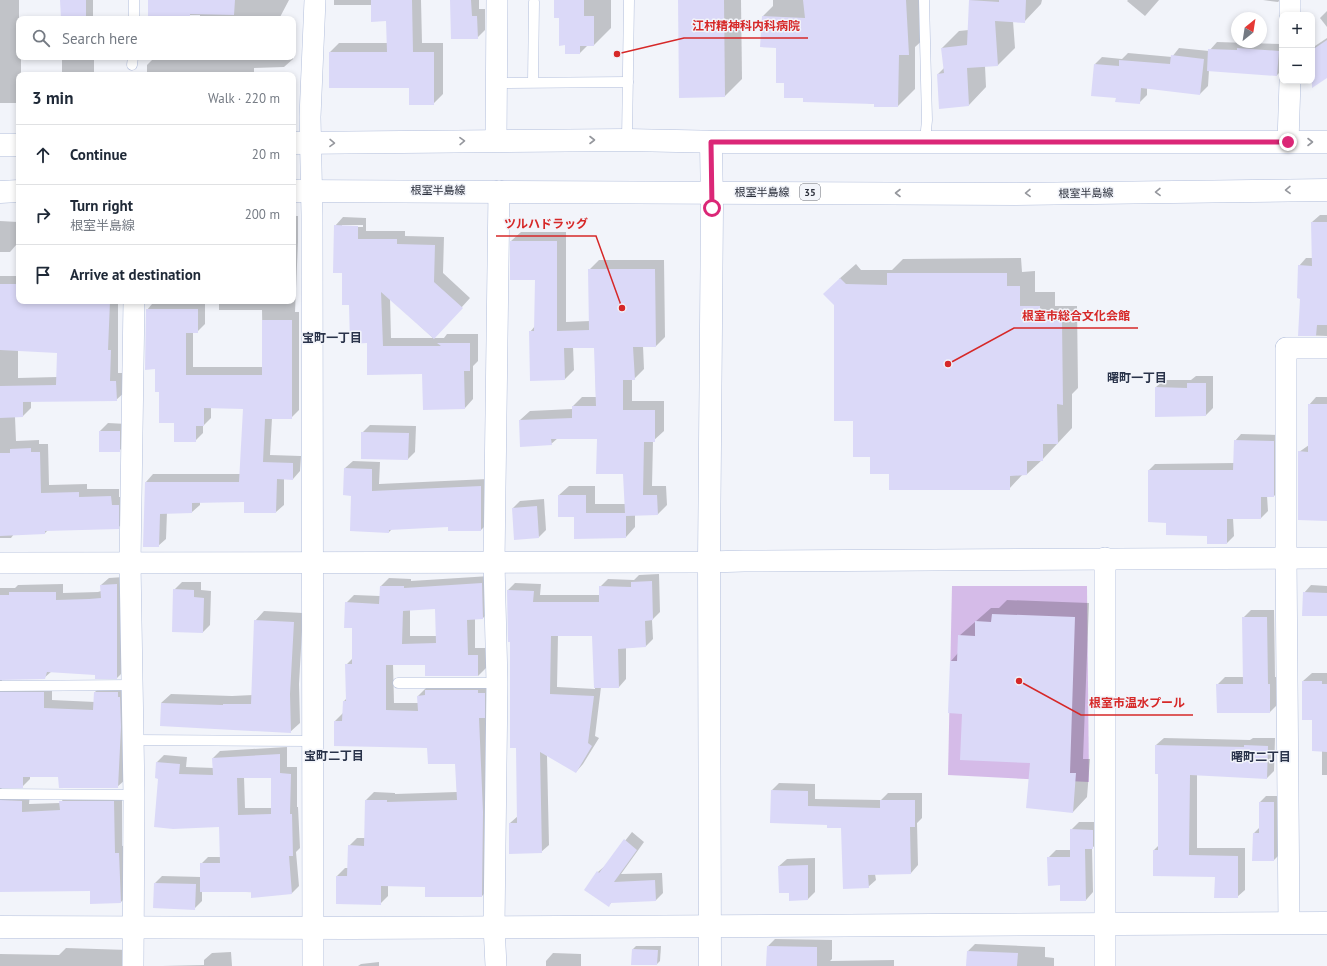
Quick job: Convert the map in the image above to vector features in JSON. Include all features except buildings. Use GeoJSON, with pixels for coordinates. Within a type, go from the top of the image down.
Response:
{"type":"FeatureCollection","features":[{"type":"Feature","properties":{"kind":"street"},"geometry":{"type":"LineString","coordinates":[[314,0],[302,143],[312,562],[314,966]]}},
{"type":"Feature","properties":{"kind":"street"},"geometry":{"type":"LineString","coordinates":[[496,141],[497,0]]}},
{"type":"Feature","properties":{"kind":"street"},"geometry":{"type":"LineString","coordinates":[[1290,0],[1290,12]]}},
{"type":"Feature","properties":{"kind":"street"},"geometry":{"type":"LineString","coordinates":[[1288,142],[1290,84]]}},
{"type":"Feature","properties":{"kind":"street"},"geometry":{"type":"LineString","coordinates":[[302,143],[628,140],[711,142],[1327,142]]}},
{"type":"Feature","properties":{"kind":"street"},"geometry":{"type":"LineString","coordinates":[[710,966],[709,562],[712,192],[711,142]]}},
{"type":"Feature","properties":{"kind":"street"},"geometry":{"type":"LineString","coordinates":[[0,145],[16,145]]}},
{"type":"Feature","properties":{"kind":"street","name":"根室半島線"},"geometry":{"type":"LineString","coordinates":[[302,190],[1016,194],[1327,190]]}},
{"type":"Feature","properties":{"kind":"street"},"geometry":{"type":"LineString","coordinates":[[496,966],[494,926],[497,683],[494,562],[499,191]]}},
{"type":"Feature","properties":{"kind":"street"},"geometry":{"type":"LineString","coordinates":[[0,192],[16,192]]}},
{"type":"Feature","properties":{"kind":"street"},"geometry":{"type":"LineString","coordinates":[[133,966],[132,927],[134,795],[130,563],[134,304]]}},
{"type":"Feature","properties":{"kind":"street"},"geometry":{"type":"LineString","coordinates":[[1289,923],[1286,348],[1327,348]]}},
{"type":"Feature","properties":{"kind":"street"},"geometry":{"type":"LineString","coordinates":[[1105,558],[1105,966]]}},
{"type":"Feature","properties":{"kind":"street"},"geometry":{"type":"LineString","coordinates":[[0,563],[709,562],[1105,558],[1327,558]]}},
{"type":"Feature","properties":{"kind":"street"},"geometry":{"type":"LineString","coordinates":[[0,927],[1327,923]]}},
{"type":"Feature","properties":{"kind":"lane"},"geometry":{"type":"LineString","coordinates":[[134,0],[134,16]]}},
{"type":"Feature","properties":{"kind":"lane"},"geometry":{"type":"LineString","coordinates":[[628,140],[629,0]]}},
{"type":"Feature","properties":{"kind":"lane"},"geometry":{"type":"LineString","coordinates":[[924,0],[925,141]]}},
{"type":"Feature","properties":{"kind":"lane"},"geometry":{"type":"LineString","coordinates":[[533,82],[534,2]]}},
{"type":"Feature","properties":{"kind":"lane"},"geometry":{"type":"LineString","coordinates":[[496,83],[628,82]]}},
{"type":"Feature","properties":{"kind":"lane"},"geometry":{"type":"LineString","coordinates":[[398,683],[497,683]]}},
{"type":"Feature","properties":{"kind":"lane"},"geometry":{"type":"LineString","coordinates":[[0,686],[132,685]]}},
{"type":"Feature","properties":{"kind":"lane"},"geometry":{"type":"LineString","coordinates":[[133,740],[312,741]]}},
{"type":"Feature","properties":{"kind":"lane"},"geometry":{"type":"LineString","coordinates":[[0,794],[134,795]]}},
{"type":"Feature","properties":{"kind":"shaded area"},"geometry":{"type":"Polygon","coordinates":[[[952,586],[1087,586],[1089,782],[948,775],[952,586]]]}},
{"type":"Feature","properties":{"kind":"place","name":"江村精神科内科病院"},"geometry":{"type":"Point","coordinates":[617,54]}},
{"type":"Feature","properties":{"kind":"place","name":"ツルハドラッグ"},"geometry":{"type":"Point","coordinates":[622,308]}},
{"type":"Feature","properties":{"kind":"place","name":"根室市総合文化会館"},"geometry":{"type":"Point","coordinates":[948,364]}},
{"type":"Feature","properties":{"kind":"place","name":"根室市温水プール"},"geometry":{"type":"Point","coordinates":[1019,681]}},
{"type":"Feature","properties":{"kind":"district","name":"宝町一丁目"},"geometry":{"type":"Point","coordinates":[332,338]}},
{"type":"Feature","properties":{"kind":"district","name":"曙町一丁目"},"geometry":{"type":"Point","coordinates":[1137,378]}},
{"type":"Feature","properties":{"kind":"district","name":"宝町二丁目"},"geometry":{"type":"Point","coordinates":[334,756]}},
{"type":"Feature","properties":{"kind":"district","name":"曙町二丁目"},"geometry":{"type":"Point","coordinates":[1261,757]}},
{"type":"Feature","properties":{"kind":"route"},"geometry":{"type":"LineString","coordinates":[[712,208],[711,142],[1288,142]]}}]}
